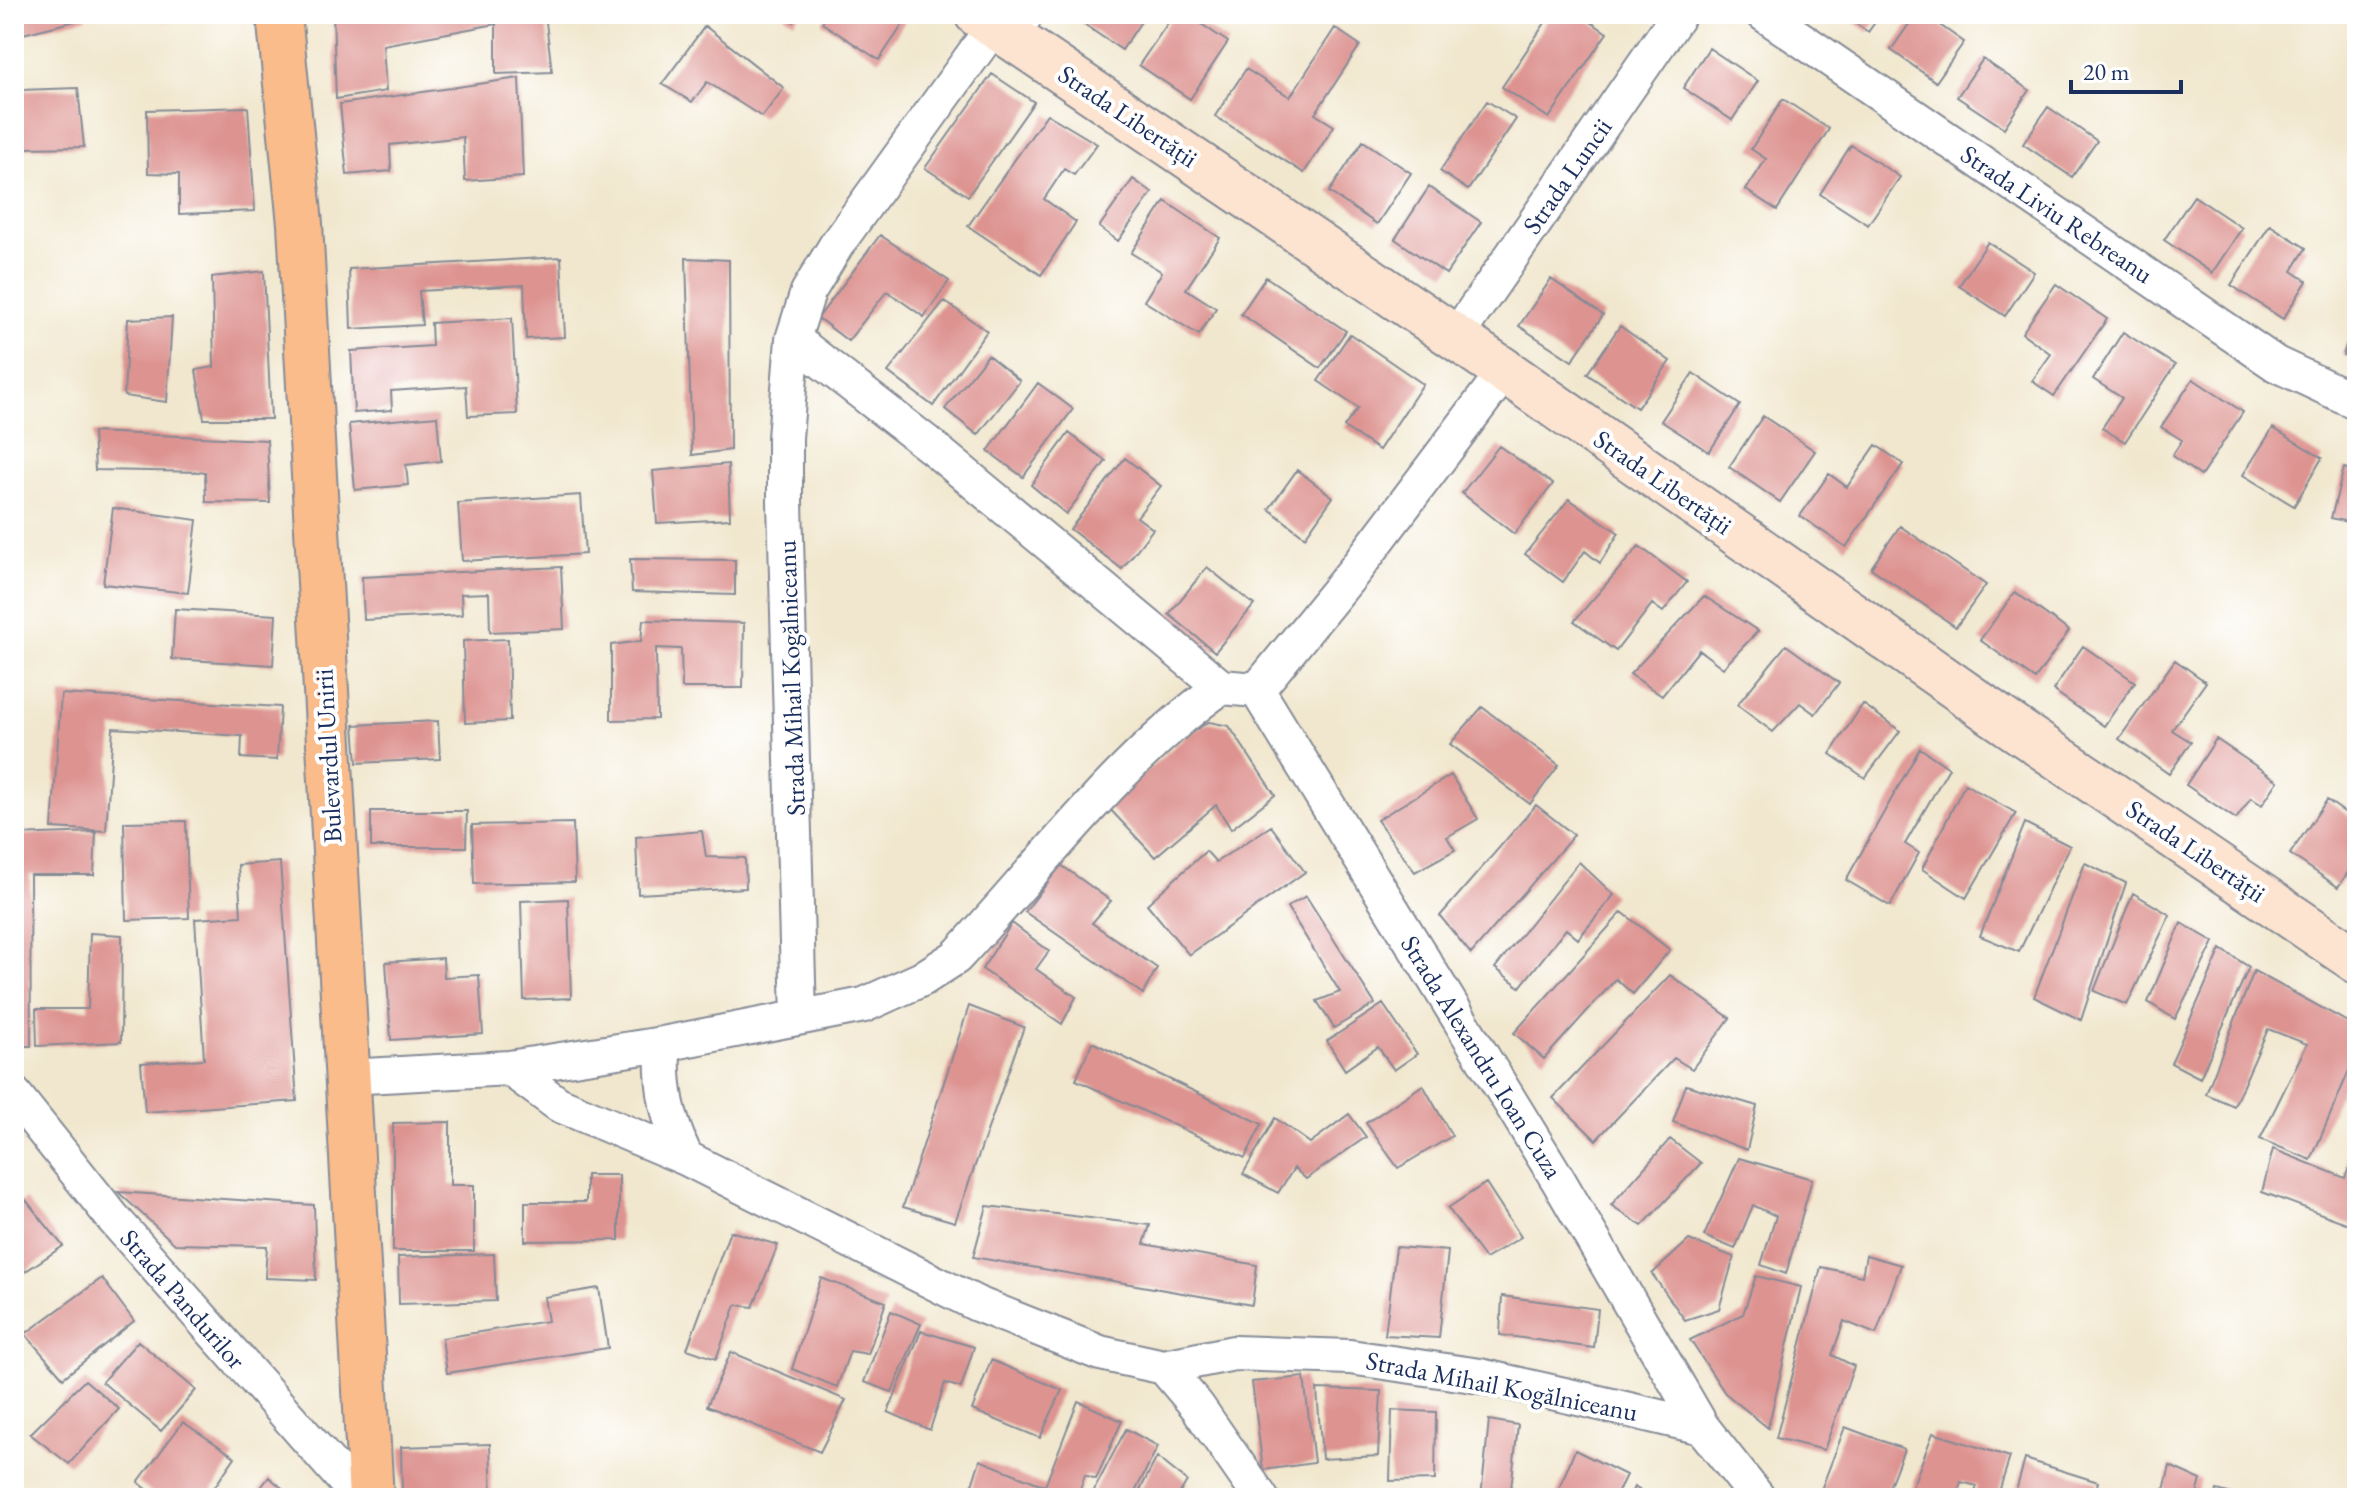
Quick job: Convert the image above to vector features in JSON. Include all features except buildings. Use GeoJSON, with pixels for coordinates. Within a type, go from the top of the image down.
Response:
{"type":"FeatureCollection","features":[{"type":"Feature","properties":{"kind":"main road","name":"Bulevardul Unirii"},"geometry":{"type":"LineString","coordinates":[[279,14],[300,224],[371,1498]]}},
{"type":"Feature","properties":{"kind":"street","name":"Strada Luncii"},"geometry":{"type":"LineString","coordinates":[[1455,338],[1679,14]]}},
{"type":"Feature","properties":{"kind":"street","name":"Strada Liviu Rebreanu"},"geometry":{"type":"LineString","coordinates":[[1764,14],[2276,364],[2357,402]]}},
{"type":"Feature","properties":{"kind":"street","name":"Strada Libertății"},"geometry":{"type":"LineString","coordinates":[[1002,23],[1982,705],[2354,952]]}},
{"type":"Feature","properties":{"kind":"street","name":"Strada Mihail Kogălniceanu"},"geometry":{"type":"LineString","coordinates":[[799,1017],[785,502],[785,438],[793,339],[808,292],[837,244],[1002,23]]}},
{"type":"Feature","properties":{"kind":"street"},"geometry":{"type":"LineString","coordinates":[[793,339],[932,447],[1221,687],[1257,690],[1355,570],[1505,371]]}},
{"type":"Feature","properties":{"kind":"street"},"geometry":{"type":"LineString","coordinates":[[347,1077],[509,1068],[663,1044],[864,1005],[922,979],[956,957],[1131,763],[1176,719],[1221,687]]}},
{"type":"Feature","properties":{"kind":"street","name":"Strada Alexandru Ioan Cuza"},"geometry":{"type":"LineString","coordinates":[[1257,690],[1557,1178],[1702,1427]]}},
{"type":"Feature","properties":{"kind":"street"},"geometry":{"type":"LineString","coordinates":[[663,1044],[663,1094],[668,1121],[686,1158]]}},
{"type":"Feature","properties":{"kind":"street","name":"Strada Mihail Kogălniceanu"},"geometry":{"type":"LineString","coordinates":[[509,1068],[558,1104],[686,1158],[977,1304],[1100,1353],[1164,1367],[1234,1353],[1350,1357],[1480,1376],[1702,1427]]}},
{"type":"Feature","properties":{"kind":"street","name":"Strada Pandurilor"},"geometry":{"type":"LineString","coordinates":[[14,1094],[113,1218],[360,1498]]}},
{"type":"Feature","properties":{"kind":"street"},"geometry":{"type":"LineString","coordinates":[[1164,1367],[1197,1406],[1261,1498]]}},
{"type":"Feature","properties":{"kind":"street"},"geometry":{"type":"LineString","coordinates":[[1702,1427],[1758,1498]]}}]}
